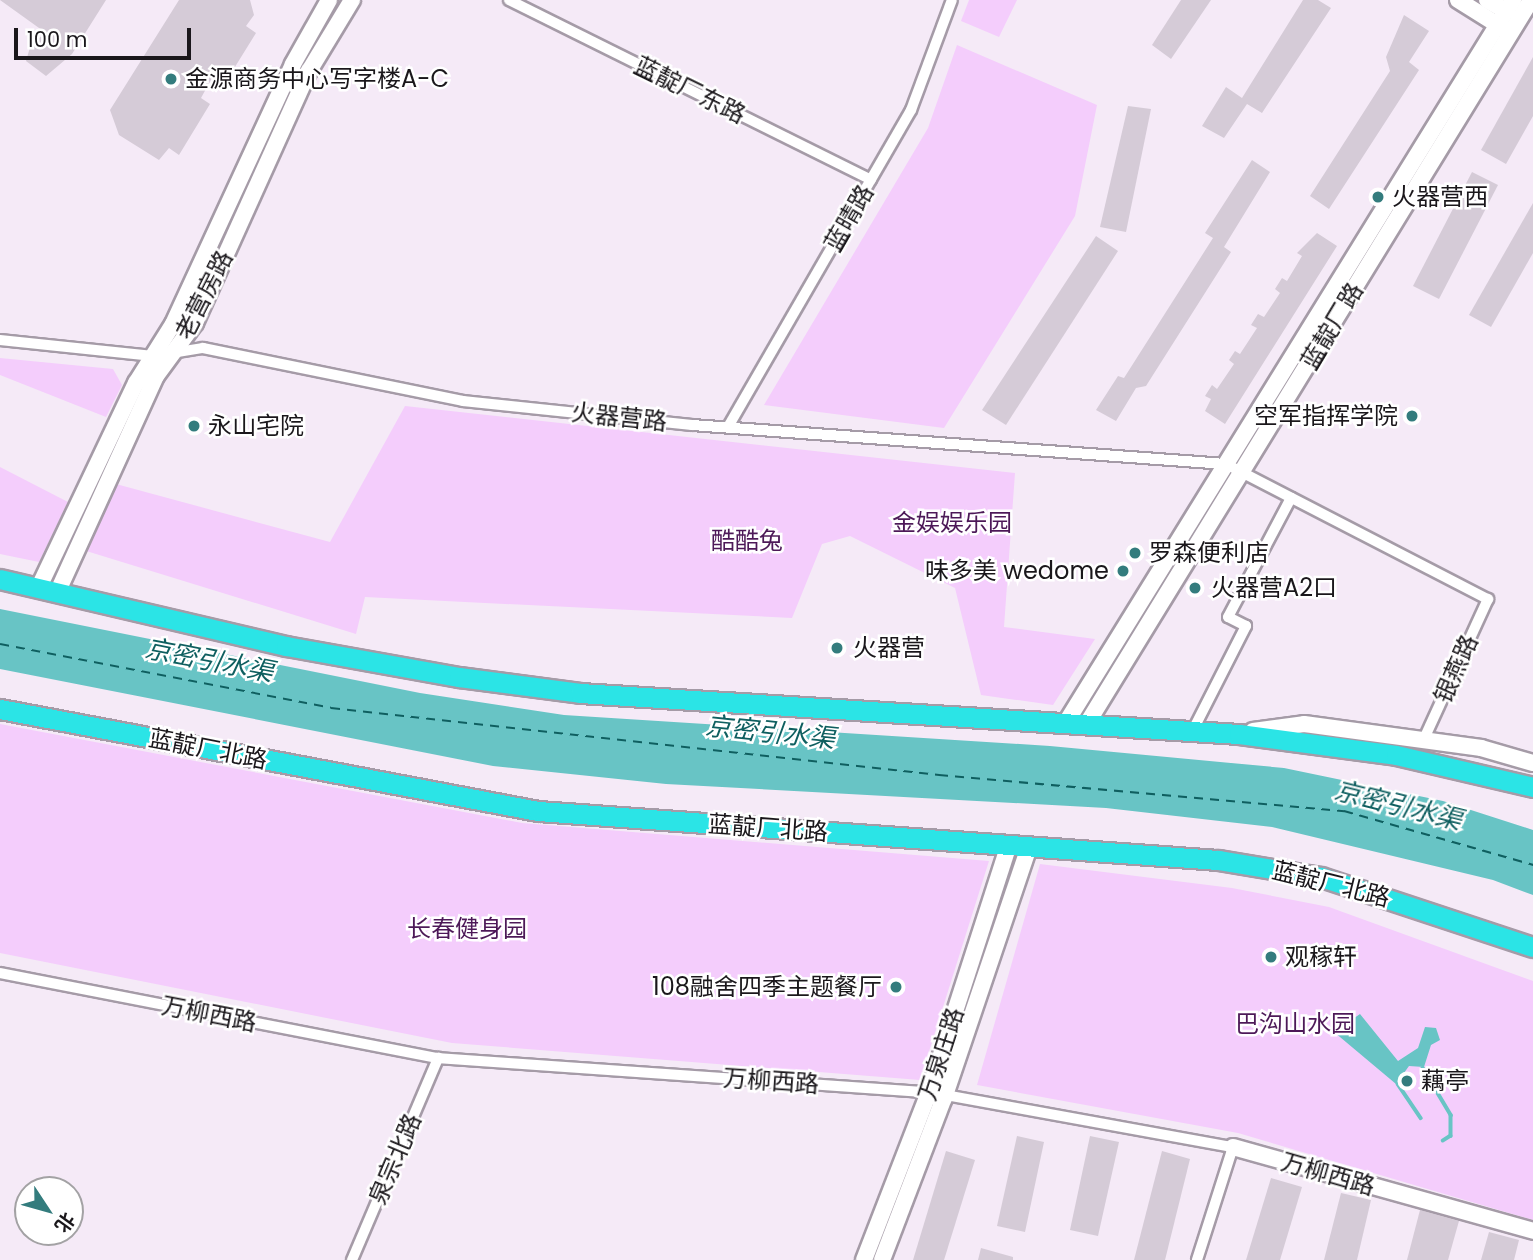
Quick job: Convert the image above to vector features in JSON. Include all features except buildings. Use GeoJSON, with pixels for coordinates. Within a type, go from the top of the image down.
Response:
{"type":"FeatureCollection","features":[{"type":"Feature","properties":{"kind":"highway"},"geometry":{"type":"LineString","coordinates":[[0,579],[286,646],[580,693],[1088,722],[1239,734],[1396,755],[1533,787]]}},
{"type":"Feature","properties":{"kind":"highway","name":"蓝靛厂北路"},"geometry":{"type":"LineString","coordinates":[[0,709],[538,811],[1218,860],[1321,877],[1533,947]]}},
{"type":"Feature","properties":{"kind":"street","name":"老营房路"},"geometry":{"type":"LineString","coordinates":[[49,589],[153,356],[173,324],[293,64],[329,0]]}},
{"type":"Feature","properties":{"kind":"street","name":"老营房路"},"geometry":{"type":"LineString","coordinates":[[49,589],[156,376],[195,323],[309,71],[352,0]]}},
{"type":"Feature","properties":{"kind":"street","name":"蓝靛厂东路"},"geometry":{"type":"LineString","coordinates":[[509,0],[871,180]]}},
{"type":"Feature","properties":{"kind":"street","name":"蓝晴路"},"geometry":{"type":"LineString","coordinates":[[728,427],[911,110],[952,0]]}},
{"type":"Feature","properties":{"kind":"street"},"geometry":{"type":"LineString","coordinates":[[1458,0],[1509,18]]}},
{"type":"Feature","properties":{"kind":"street"},"geometry":{"type":"LineString","coordinates":[[1487,0],[1509,18]]}},
{"type":"Feature","properties":{"kind":"street","name":"蓝靛厂路"},"geometry":{"type":"LineString","coordinates":[[1067,721],[1226,464],[1509,18],[1531,0]]}},
{"type":"Feature","properties":{"kind":"street","name":"蓝靛厂路"},"geometry":{"type":"LineString","coordinates":[[1088,722],[1242,473],[1509,18]]}},
{"type":"Feature","properties":{"kind":"street","name":"火器营路"},"geometry":{"type":"LineString","coordinates":[[0,340],[153,356],[203,348],[463,401],[728,427],[1226,464],[1488,599]]}},
{"type":"Feature","properties":{"kind":"street"},"geometry":{"type":"LineString","coordinates":[[1193,730],[1245,626],[1228,617],[1291,498]]}},
{"type":"Feature","properties":{"kind":"street","name":"银燕路"},"geometry":{"type":"LineString","coordinates":[[1424,739],[1488,599]]}},
{"type":"Feature","properties":{"kind":"street"},"geometry":{"type":"LineString","coordinates":[[1239,734],[1304,724],[1424,739],[1533,763]]}},
{"type":"Feature","properties":{"kind":"street","name":"万泉庄路"},"geometry":{"type":"LineString","coordinates":[[864,1260],[937,1095],[1009,845]]}},
{"type":"Feature","properties":{"kind":"street","name":"万泉庄路"},"geometry":{"type":"LineString","coordinates":[[881,1260],[937,1095],[1029,846]]}},
{"type":"Feature","properties":{"kind":"street","name":"万柳西路"},"geometry":{"type":"LineString","coordinates":[[0,973],[438,1058],[937,1095],[1233,1147],[1533,1231]]}},
{"type":"Feature","properties":{"kind":"street","name":"泉宗北路"},"geometry":{"type":"LineString","coordinates":[[352,1260],[438,1058]]}},
{"type":"Feature","properties":{"kind":"street"},"geometry":{"type":"LineString","coordinates":[[1197,1260],[1233,1147]]}},
{"type":"Feature","properties":{"kind":"green space"},"geometry":{"type":"Polygon","coordinates":[[[969,0],[1017,0],[999,37],[961,21],[969,0]]]}},
{"type":"Feature","properties":{"kind":"green space"},"geometry":{"type":"Polygon","coordinates":[[[957,45],[1097,105],[1075,216],[944,428],[764,405],[928,128],[957,45]]]}},
{"type":"Feature","properties":{"kind":"green space"},"geometry":{"type":"Polygon","coordinates":[[[0,358],[113,369],[122,385],[106,417],[0,375],[0,358]]]}},
{"type":"Feature","properties":{"kind":"green space"},"geometry":{"type":"Polygon","coordinates":[[[405,406],[1015,473],[1004,627],[1095,639],[1053,705],[981,695],[955,588],[850,536],[822,544],[792,618],[365,597],[356,634],[83,550],[116,484],[330,542],[405,406]]]}},
{"type":"Feature","properties":{"kind":"green space"},"geometry":{"type":"Polygon","coordinates":[[[0,467],[68,502],[39,562],[0,554],[0,467]]]}},
{"type":"Feature","properties":{"kind":"green space","name":"长春健身园"},"geometry":{"type":"Polygon","coordinates":[[[0,724],[522,823],[989,861],[920,1080],[452,1043],[0,953],[0,724]]]}},
{"type":"Feature","properties":{"kind":"green space","name":"巴沟山水园"},"geometry":{"type":"Polygon","coordinates":[[[1040,864],[1232,888],[1329,907],[1533,981],[1533,1220],[1238,1133],[977,1085],[1040,864]]]}},
{"type":"Feature","properties":{"kind":"water","name":"京密引水渠"},"geometry":{"type":"Polygon","coordinates":[[[0,609],[420,693],[564,715],[1050,746],[1284,768],[1443,801],[1533,830],[1533,895],[1493,880],[1272,827],[1106,808],[666,784],[493,766],[0,669],[0,609]]]}},
{"type":"Feature","properties":{"kind":"water"},"geometry":{"type":"Polygon","coordinates":[[[1360,1014],[1398,1061],[1418,1048],[1425,1027],[1436,1028],[1440,1040],[1431,1045],[1424,1067],[1409,1066],[1396,1084],[1334,1032],[1360,1014]]]}},
{"type":"Feature","properties":{"kind":"waterway"},"geometry":{"type":"LineString","coordinates":[[1423,1068],[1451,1115],[1451,1136],[1443,1141]]}},
{"type":"Feature","properties":{"kind":"waterway"},"geometry":{"type":"LineString","coordinates":[[1398,1084],[1421,1118]]}},
{"type":"Feature","properties":{"kind":"ferry route"},"geometry":{"type":"LineString","coordinates":[[0,644],[331,708],[939,775],[1344,811],[1533,865]]}},
{"type":"Feature","properties":{"kind":"place","name":"金源商务中心写字楼A-C"},"geometry":{"type":"Point","coordinates":[171,79]}},
{"type":"Feature","properties":{"kind":"place","name":"火器营西"},"geometry":{"type":"Point","coordinates":[1378,197]}},
{"type":"Feature","properties":{"kind":"place","name":"空军指挥学院"},"geometry":{"type":"Point","coordinates":[1412,416]}},
{"type":"Feature","properties":{"kind":"place","name":"永山宅院"},"geometry":{"type":"Point","coordinates":[194,426]}},
{"type":"Feature","properties":{"kind":"place","name":"罗森便利店"},"geometry":{"type":"Point","coordinates":[1135,553]}},
{"type":"Feature","properties":{"kind":"place","name":"味多美 wedome"},"geometry":{"type":"Point","coordinates":[1123,571]}},
{"type":"Feature","properties":{"kind":"place","name":"火器营A2口"},"geometry":{"type":"Point","coordinates":[1195,588]}},
{"type":"Feature","properties":{"kind":"place","name":"火器营"},"geometry":{"type":"Point","coordinates":[837,648]}},
{"type":"Feature","properties":{"kind":"place","name":"观稼轩"},"geometry":{"type":"Point","coordinates":[1271,957]}},
{"type":"Feature","properties":{"kind":"place","name":"108融舍四季主题餐厅"},"geometry":{"type":"Point","coordinates":[896,987]}},
{"type":"Feature","properties":{"kind":"place","name":"藕亭"},"geometry":{"type":"Point","coordinates":[1407,1081]}},
{"type":"Feature","properties":{"kind":"park label","name":"金娱娱乐园"},"geometry":{"type":"Point","coordinates":[952,523]}},
{"type":"Feature","properties":{"kind":"park label","name":"酷酷兔"},"geometry":{"type":"Point","coordinates":[747,541]}}]}
